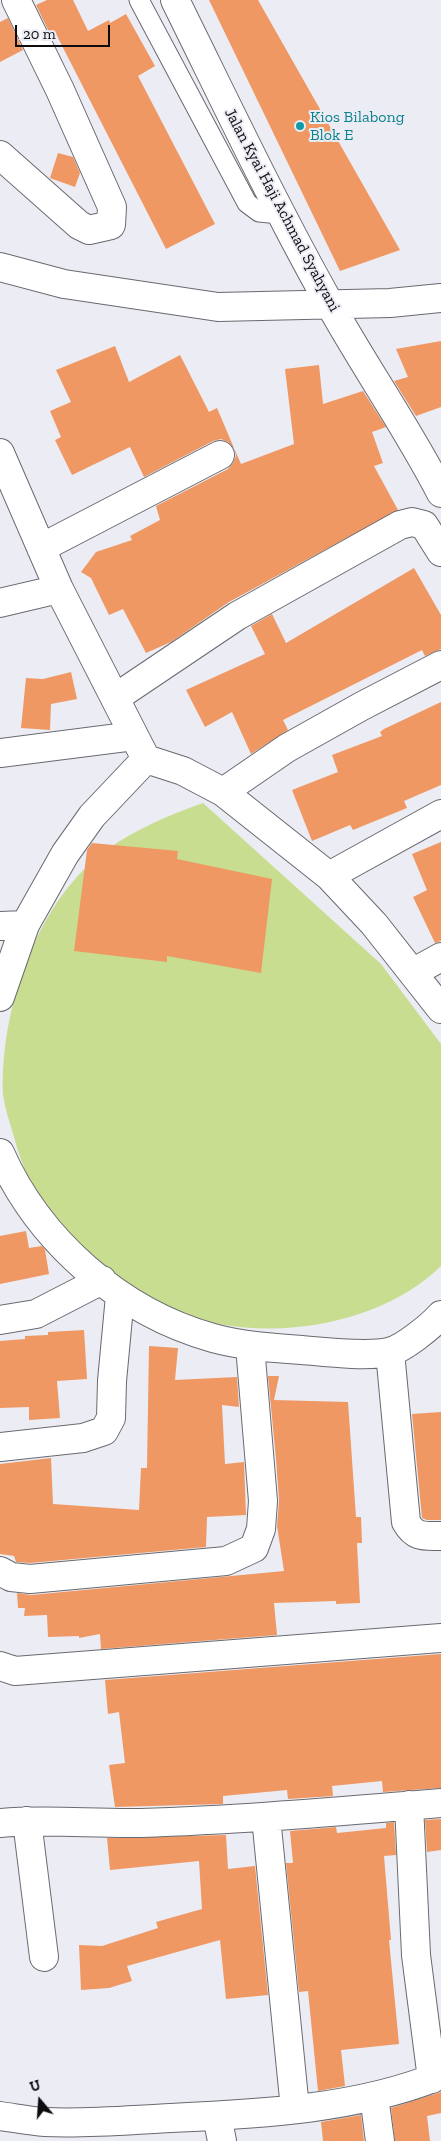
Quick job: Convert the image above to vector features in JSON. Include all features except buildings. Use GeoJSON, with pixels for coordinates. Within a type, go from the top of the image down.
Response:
{"type":"FeatureCollection","features":[{"type":"Feature","properties":{"kind":"street"},"geometry":{"type":"LineString","coordinates":[[0,155],[78,225],[90,230],[111,225],[112,207],[60,90],[16,0]]}},
{"type":"Feature","properties":{"kind":"street","name":"Jalan Kyai Haji Achmad Syahyani"},"geometry":{"type":"LineString","coordinates":[[175,0],[280,214],[329,303],[393,407],[441,493]]}},
{"type":"Feature","properties":{"kind":"street"},"geometry":{"type":"LineString","coordinates":[[0,267],[64,284],[218,307],[390,303],[441,298]]}},
{"type":"Feature","properties":{"kind":"street"},"geometry":{"type":"LineString","coordinates":[[0,453],[59,589],[140,748]]}},
{"type":"Feature","properties":{"kind":"street"},"geometry":{"type":"LineString","coordinates":[[41,548],[220,455]]}},
{"type":"Feature","properties":{"kind":"street"},"geometry":{"type":"LineString","coordinates":[[116,698],[237,616],[400,525],[412,522],[424,525],[430,531],[441,552]]}},
{"type":"Feature","properties":{"kind":"street"},"geometry":{"type":"LineString","coordinates":[[2,598],[59,589]]}},
{"type":"Feature","properties":{"kind":"street"},"geometry":{"type":"LineString","coordinates":[[223,792],[287,748],[441,665]]}},
{"type":"Feature","properties":{"kind":"street"},"geometry":{"type":"LineString","coordinates":[[0,996],[13,926],[140,748]]}},
{"type":"Feature","properties":{"kind":"street"},"geometry":{"type":"LineString","coordinates":[[0,753],[140,748],[223,792],[329,876],[374,924],[414,972],[441,1010]]}},
{"type":"Feature","properties":{"kind":"street"},"geometry":{"type":"LineString","coordinates":[[329,876],[441,814]]}},
{"type":"Feature","properties":{"kind":"street"},"geometry":{"type":"LineString","coordinates":[[414,972],[441,957]]}},
{"type":"Feature","properties":{"kind":"street"},"geometry":{"type":"LineString","coordinates":[[0,1153],[6,1183],[74,1257],[111,1288],[177,1326],[213,1338],[250,1346],[333,1353],[390,1352],[428,1329],[441,1315]]}},
{"type":"Feature","properties":{"kind":"street"},"geometry":{"type":"LineString","coordinates":[[0,1320],[36,1314],[111,1288]]}},
{"type":"Feature","properties":{"kind":"street"},"geometry":{"type":"LineString","coordinates":[[0,1447],[83,1438],[104,1431],[112,1418],[111,1288]]}},
{"type":"Feature","properties":{"kind":"street"},"geometry":{"type":"LineString","coordinates":[[0,1571],[11,1577],[30,1578],[226,1561],[254,1548],[261,1529],[263,1501],[250,1346]]}},
{"type":"Feature","properties":{"kind":"street"},"geometry":{"type":"LineString","coordinates":[[390,1352],[406,1522],[411,1532],[420,1536],[441,1536]]}},
{"type":"Feature","properties":{"kind":"street"},"geometry":{"type":"LineString","coordinates":[[0,1666],[15,1671],[441,1638]]}},
{"type":"Feature","properties":{"kind":"street"},"geometry":{"type":"LineString","coordinates":[[0,1823],[27,1820],[140,1823],[266,1817],[441,1802]]}},
{"type":"Feature","properties":{"kind":"street"},"geometry":{"type":"LineString","coordinates":[[0,2116],[97,2131],[220,2129],[295,2109],[374,2096],[436,2077],[416,1955],[410,1805]]}},
{"type":"Feature","properties":{"kind":"street"},"geometry":{"type":"LineString","coordinates":[[266,1817],[295,2109]]}},
{"type":"Feature","properties":{"kind":"street"},"geometry":{"type":"LineString","coordinates":[[27,1820],[44,1957]]}},
{"type":"Feature","properties":{"kind":"street"},"geometry":{"type":"LineString","coordinates":[[374,2096],[380,2141]]}},
{"type":"Feature","properties":{"kind":"lane"},"geometry":{"type":"LineString","coordinates":[[140,0],[247,203],[259,212],[280,214]]}},
{"type":"Feature","properties":{"kind":"green space"},"geometry":{"type":"Polygon","coordinates":[[[203,803],[381,964],[441,1044],[441,1266],[426,1279],[392,1300],[336,1321],[273,1329],[225,1325],[179,1313],[156,1304],[114,1281],[56,1224],[46,1211],[34,1191],[25,1169],[6,1111],[3,1095],[4,1062],[8,1027],[16,993],[28,959],[43,926],[61,896],[83,870],[119,841],[166,817],[203,803]]]}},
{"type":"Feature","properties":{"kind":"place","name":"Kios Bilabong Blok E"},"geometry":{"type":"Point","coordinates":[300,126]}}]}
